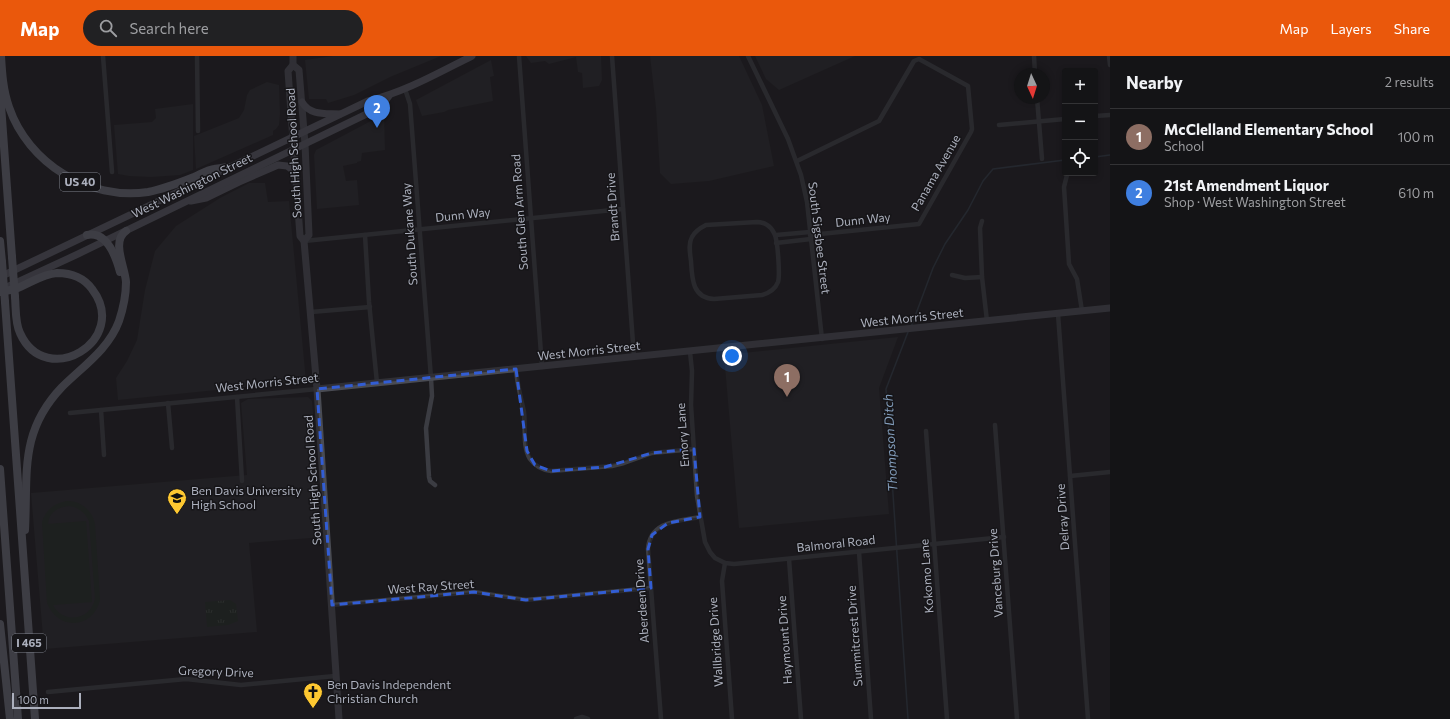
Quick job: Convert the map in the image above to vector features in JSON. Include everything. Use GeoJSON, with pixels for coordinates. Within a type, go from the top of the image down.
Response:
{"type":"FeatureCollection","features":[{"type":"Feature","properties":{"kind":"highway","name":"US 40"},"geometry":{"type":"LineString","coordinates":[[0,56],[3,82],[9,108],[18,128],[29,144],[40,156],[56,170],[73,179],[98,189],[120,193],[136,193],[169,187],[213,169],[232,167]]}},
{"type":"Feature","properties":{"kind":"highway"},"geometry":{"type":"LineString","coordinates":[[0,91],[12,257],[15,297],[17,326],[19,333],[27,344],[37,353],[54,358],[72,357],[84,351],[96,337],[101,320],[101,307],[99,301],[90,286],[75,276],[52,274],[15,289],[0,291]]}},
{"type":"Feature","properties":{"kind":"highway"},"geometry":{"type":"LineString","coordinates":[[24,566],[27,461],[34,432],[43,412],[51,400],[96,355],[110,338],[118,322],[123,307],[126,283],[119,243],[122,234],[126,231]]}},
{"type":"Feature","properties":{"kind":"highway"},"geometry":{"type":"LineString","coordinates":[[87,235],[97,235],[105,241],[116,261],[124,293]]}},
{"type":"Feature","properties":{"kind":"highway","name":"I 465"},"geometry":{"type":"LineString","coordinates":[[0,241],[35,719]]}},
{"type":"Feature","properties":{"kind":"highway","name":"I 465"},"geometry":{"type":"LineString","coordinates":[[0,469],[18,719]]}},
{"type":"Feature","properties":{"kind":"highway"},"geometry":{"type":"LineString","coordinates":[[0,624],[10,719]]}},
{"type":"Feature","properties":{"kind":"main road","name":"West Washington Street"},"geometry":{"type":"LineString","coordinates":[[0,277],[368,101],[405,90],[472,56]]}},
{"type":"Feature","properties":{"kind":"main road","name":"West Washington Street"},"geometry":{"type":"LineString","coordinates":[[0,291],[381,107],[389,96]]}},
{"type":"Feature","properties":{"kind":"main road"},"geometry":{"type":"LineString","coordinates":[[302,102],[307,109],[312,112],[342,114]]}},
{"type":"Feature","properties":{"kind":"main road"},"geometry":{"type":"LineString","coordinates":[[181,203],[206,198],[278,165],[287,166],[294,172]]}},
{"type":"Feature","properties":{"kind":"street"},"geometry":{"type":"LineString","coordinates":[[102,56],[112,172]]}},
{"type":"Feature","properties":{"kind":"street"},"geometry":{"type":"LineString","coordinates":[[197,56],[198,131]]}},
{"type":"Feature","properties":{"kind":"street","name":"South High School Road"},"geometry":{"type":"LineString","coordinates":[[293,56],[293,65],[288,71],[294,172],[300,236],[304,241],[318,389],[332,605],[335,676],[339,719]]}},
{"type":"Feature","properties":{"kind":"street","name":"South Glen Arm Road"},"geometry":{"type":"LineString","coordinates":[[519,56],[542,367]]}},
{"type":"Feature","properties":{"kind":"street","name":"Brandt Drive"},"geometry":{"type":"LineString","coordinates":[[612,56],[634,357]]}},
{"type":"Feature","properties":{"kind":"street","name":"South Sigsbee Street"},"geometry":{"type":"LineString","coordinates":[[748,56],[797,161],[805,194],[822,339]]}},
{"type":"Feature","properties":{"kind":"street"},"geometry":{"type":"LineString","coordinates":[[1034,56],[1035,68]]}},
{"type":"Feature","properties":{"kind":"street"},"geometry":{"type":"LineString","coordinates":[[1109,56],[1110,64]]}},
{"type":"Feature","properties":{"kind":"street","name":"Panama Avenue"},"geometry":{"type":"LineString","coordinates":[[797,161],[879,121],[914,61],[919,59],[968,86],[972,129],[918,224]]}},
{"type":"Feature","properties":{"kind":"street","name":"South High School Road"},"geometry":{"type":"LineString","coordinates":[[293,65],[299,70],[305,144],[309,235],[304,241]]}},
{"type":"Feature","properties":{"kind":"street","name":"South Dukane Way"},"geometry":{"type":"LineString","coordinates":[[405,90],[410,104],[431,378],[432,396],[426,419],[429,477],[430,481],[435,485]]}},
{"type":"Feature","properties":{"kind":"street"},"geometry":{"type":"LineString","coordinates":[[1038,104],[1042,159]]}},
{"type":"Feature","properties":{"kind":"street"},"geometry":{"type":"LineString","coordinates":[[1098,116],[1110,115]]}},
{"type":"Feature","properties":{"kind":"street"},"geometry":{"type":"LineString","coordinates":[[999,125],[1062,119]]}},
{"type":"Feature","properties":{"kind":"street"},"geometry":{"type":"LineString","coordinates":[[1067,176],[1064,187],[1069,264],[1077,280],[1082,311]]}},
{"type":"Feature","properties":{"kind":"street","name":"Dunn Way"},"geometry":{"type":"LineString","coordinates":[[304,241],[623,209]]}},
{"type":"Feature","properties":{"kind":"street"},"geometry":{"type":"LineString","coordinates":[[982,221],[980,228],[986,321]]}},
{"type":"Feature","properties":{"kind":"street"},"geometry":{"type":"LineString","coordinates":[[757,222],[766,224],[771,228],[776,235],[776,242],[779,275],[778,282],[773,290],[762,295],[714,299],[708,298],[701,294],[695,288],[692,279],[690,246],[694,234],[700,228],[706,226],[757,222]]}},
{"type":"Feature","properties":{"kind":"street","name":"Dunn Way"},"geometry":{"type":"LineString","coordinates":[[810,236],[918,224]]}},
{"type":"Feature","properties":{"kind":"street"},"geometry":{"type":"LineString","coordinates":[[365,235],[377,383]]}},
{"type":"Feature","properties":{"kind":"street"},"geometry":{"type":"LineString","coordinates":[[776,235],[810,236]]}},
{"type":"Feature","properties":{"kind":"street"},"geometry":{"type":"LineString","coordinates":[[776,242],[810,236]]}},
{"type":"Feature","properties":{"kind":"street"},"geometry":{"type":"LineString","coordinates":[[952,275],[965,278],[982,277]]}},
{"type":"Feature","properties":{"kind":"street"},"geometry":{"type":"LineString","coordinates":[[311,312],[370,307]]}},
{"type":"Feature","properties":{"kind":"street","name":"West Morris Street"},"geometry":{"type":"LineString","coordinates":[[70,413],[822,339],[1110,308]]}},
{"type":"Feature","properties":{"kind":"street","name":"Delray Drive"},"geometry":{"type":"LineString","coordinates":[[1058,314],[1088,719]]}},
{"type":"Feature","properties":{"kind":"street","name":"Emory Lane"},"geometry":{"type":"LineString","coordinates":[[690,352],[692,371],[690,405],[700,517]]}},
{"type":"Feature","properties":{"kind":"street"},"geometry":{"type":"LineString","coordinates":[[516,369],[517,385],[524,413],[527,451],[530,458],[539,468],[549,471],[612,466],[652,453],[694,449]]}},
{"type":"Feature","properties":{"kind":"street"},"geometry":{"type":"LineString","coordinates":[[237,397],[242,481]]}},
{"type":"Feature","properties":{"kind":"street"},"geometry":{"type":"LineString","coordinates":[[168,403],[172,448]]}},
{"type":"Feature","properties":{"kind":"street"},"geometry":{"type":"LineString","coordinates":[[102,410],[104,455]]}},
{"type":"Feature","properties":{"kind":"street","name":"Vanceburg Drive"},"geometry":{"type":"LineString","coordinates":[[995,425],[1017,719]]}},
{"type":"Feature","properties":{"kind":"street","name":"Kokomo Lane"},"geometry":{"type":"LineString","coordinates":[[926,431],[947,719]]}},
{"type":"Feature","properties":{"kind":"street"},"geometry":{"type":"LineString","coordinates":[[1070,476],[1110,472]]}},
{"type":"Feature","properties":{"kind":"street"},"geometry":{"type":"LineString","coordinates":[[700,517],[707,548],[715,558],[725,563]]}},
{"type":"Feature","properties":{"kind":"street","name":"Aberdeen Drive"},"geometry":{"type":"LineString","coordinates":[[661,719],[648,549],[652,535],[658,528],[668,523],[700,517]]}},
{"type":"Feature","properties":{"kind":"street","name":"Balmoral Road"},"geometry":{"type":"LineString","coordinates":[[725,563],[734,564],[790,559],[1004,537]]}},
{"type":"Feature","properties":{"kind":"street","name":"Summitcrest Drive"},"geometry":{"type":"LineString","coordinates":[[859,552],[871,719]]}},
{"type":"Feature","properties":{"kind":"street","name":"Haymount Drive"},"geometry":{"type":"LineString","coordinates":[[790,559],[801,719]]}},
{"type":"Feature","properties":{"kind":"street","name":"Wallbridge Drive"},"geometry":{"type":"LineString","coordinates":[[725,563],[722,583],[732,719]]}},
{"type":"Feature","properties":{"kind":"street","name":"West Ray Street"},"geometry":{"type":"LineString","coordinates":[[332,605],[474,592],[526,600],[651,588]]}},
{"type":"Feature","properties":{"kind":"street","name":"Gregory Drive"},"geometry":{"type":"LineString","coordinates":[[48,692],[186,679],[241,685],[335,676]]}},
{"type":"Feature","properties":{"kind":"street"},"geometry":{"type":"LineString","coordinates":[[576,719],[582,717],[588,719]]}},
{"type":"Feature","properties":{"kind":"highlighted area"},"geometry":{"type":"Polygon","coordinates":[[[516,369],[527,451],[535,465],[551,471],[605,467],[652,453],[694,449],[700,517],[668,523],[652,535],[648,549],[651,588],[526,600],[474,592],[332,605],[317,389],[516,369]]]}},
{"type":"Feature","properties":{"kind":"shaded area"},"geometry":{"type":"Polygon","coordinates":[[[333,56],[441,56],[390,77],[354,95],[328,103],[326,99],[309,99],[305,60],[333,56]]]}},
{"type":"Feature","properties":{"kind":"shaded area"},"geometry":{"type":"Polygon","coordinates":[[[526,56],[601,56],[602,80],[599,86],[583,88],[582,73],[578,72],[576,57],[549,64],[545,61],[531,63],[526,56]]]}},
{"type":"Feature","properties":{"kind":"shaded area"},"geometry":{"type":"Polygon","coordinates":[[[650,56],[739,56],[762,105],[774,166],[709,181],[671,184],[660,173],[656,108],[650,56]]]}},
{"type":"Feature","properties":{"kind":"shaded area"},"geometry":{"type":"Polygon","coordinates":[[[755,56],[855,56],[779,90],[766,79],[755,56]]]}},
{"type":"Feature","properties":{"kind":"shaded area"},"geometry":{"type":"Polygon","coordinates":[[[491,60],[494,76],[490,77],[493,101],[422,116],[416,100],[491,60]]]}},
{"type":"Feature","properties":{"kind":"shaded area"},"geometry":{"type":"Polygon","coordinates":[[[267,82],[279,85],[279,125],[273,131],[273,135],[196,169],[194,136],[239,118],[244,110],[247,95],[250,90],[267,82]]]}},
{"type":"Feature","properties":{"kind":"shaded area"},"geometry":{"type":"Polygon","coordinates":[[[193,104],[193,170],[180,175],[151,177],[118,174],[114,125],[152,122],[156,118],[155,109],[193,104]]]}},
{"type":"Feature","properties":{"kind":"shaded area"},"geometry":{"type":"Polygon","coordinates":[[[384,114],[385,150],[362,153],[361,161],[343,166],[346,181],[357,180],[359,205],[317,209],[314,155],[316,150],[384,114]]]}},
{"type":"Feature","properties":{"kind":"shaded area"},"geometry":{"type":"Polygon","coordinates":[[[249,183],[265,183],[268,202],[289,201],[306,381],[118,400],[116,378],[127,361],[137,340],[145,290],[155,251],[176,226],[220,198],[249,183]]]}},
{"type":"Feature","properties":{"kind":"shaded area"},"geometry":{"type":"Polygon","coordinates":[[[898,337],[879,388],[889,514],[739,528],[724,355],[898,337]]]}},
{"type":"Feature","properties":{"kind":"shaded area","name":"Ben Davis University High School"},"geometry":{"type":"Polygon","coordinates":[[[308,397],[312,401],[323,537],[249,543],[257,632],[44,649],[31,493],[247,475],[241,403],[248,399],[308,397]]]}},
{"type":"Feature","properties":{"kind":"green space"},"geometry":{"type":"Polygon","coordinates":[[[72,501],[85,507],[94,519],[100,600],[96,610],[90,617],[75,623],[67,622],[59,618],[52,612],[47,603],[42,522],[48,511],[54,505],[72,501]],[[69,506],[58,509],[52,513],[48,524],[86,521],[92,602],[53,605],[63,615],[77,617],[89,611],[95,598],[89,521],[83,513],[69,506]]]}},
{"type":"Feature","properties":{"kind":"green space"},"geometry":{"type":"Polygon","coordinates":[[[230,600],[236,604],[238,621],[228,625],[207,627],[205,602],[230,600]]]}},
{"type":"Feature","properties":{"kind":"waterway","name":"Thompson Ditch"},"geometry":{"type":"LineString","coordinates":[[1098,157],[1110,155]]}},
{"type":"Feature","properties":{"kind":"waterway","name":"Thompson Ditch"},"geometry":{"type":"LineString","coordinates":[[911,327],[933,268],[945,244],[968,210],[983,181],[993,169],[1062,160]]}},
{"type":"Feature","properties":{"kind":"waterway","name":"Thompson Ditch"},"geometry":{"type":"LineString","coordinates":[[908,332],[886,389],[908,719]]}},
{"type":"Feature","properties":{"kind":"place","name":"21st Amendment Liquor"},"geometry":{"type":"Point","coordinates":[377,128]}},
{"type":"Feature","properties":{"kind":"place","name":"McClelland Elementary School"},"geometry":{"type":"Point","coordinates":[787,397]}},
{"type":"Feature","properties":{"kind":"place","name":"Ben Davis University High School"},"geometry":{"type":"Point","coordinates":[177,515]}},
{"type":"Feature","properties":{"kind":"place","name":"Ben Davis Independent Christian Church"},"geometry":{"type":"Point","coordinates":[313,709]}}]}
